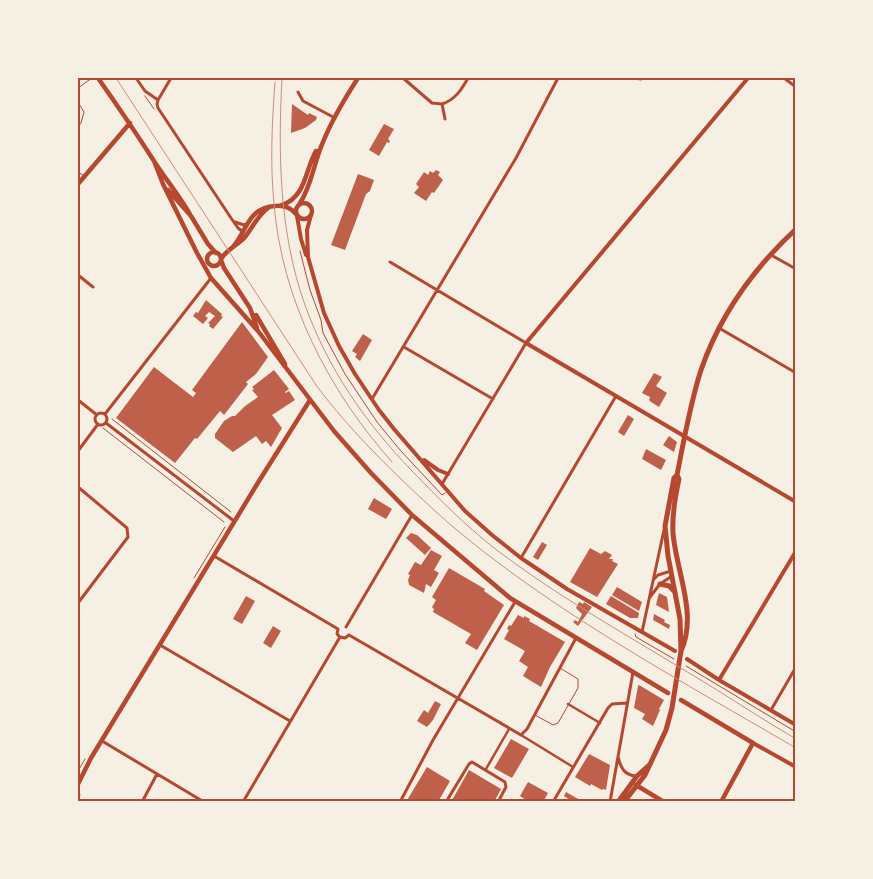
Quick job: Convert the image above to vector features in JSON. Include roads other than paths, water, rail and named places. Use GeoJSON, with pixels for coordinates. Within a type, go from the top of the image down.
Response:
{"type":"FeatureCollection","features":[{"type":"Feature","properties":{"kind":"main road"},"geometry":{"type":"LineString","coordinates":[[98,78],[130,123],[173,190],[182,223]]}},
{"type":"Feature","properties":{"kind":"main road"},"geometry":{"type":"LineString","coordinates":[[289,205],[300,192],[309,165],[358,78]]}},
{"type":"Feature","properties":{"kind":"main road"},"geometry":{"type":"LineString","coordinates":[[78,184],[130,123]]}},
{"type":"Feature","properties":{"kind":"main road"},"geometry":{"type":"LineString","coordinates":[[297,215],[296,209],[308,187],[314,163],[325,137]]}},
{"type":"Feature","properties":{"kind":"main road"},"geometry":{"type":"LineString","coordinates":[[154,161],[163,184],[201,262],[212,278],[258,331],[334,432],[364,466],[412,515],[490,583],[515,602],[668,693]]}},
{"type":"Feature","properties":{"kind":"main road"},"geometry":{"type":"LineString","coordinates":[[158,167],[180,197],[209,246],[217,253],[232,280],[278,349],[290,373]]}},
{"type":"Feature","properties":{"kind":"main road"},"geometry":{"type":"LineString","coordinates":[[163,184],[191,216]]}},
{"type":"Feature","properties":{"kind":"main road"},"geometry":{"type":"LineString","coordinates":[[289,205],[297,215],[304,219],[311,215],[312,206],[308,187]]}},
{"type":"Feature","properties":{"kind":"main road"},"geometry":{"type":"LineString","coordinates":[[233,248],[259,209],[307,203],[312,206]]}},
{"type":"Feature","properties":{"kind":"main road"},"geometry":{"type":"LineString","coordinates":[[207,259],[210,254],[228,251],[233,248],[240,242],[264,211],[272,206]]}},
{"type":"Feature","properties":{"kind":"main road"},"geometry":{"type":"LineString","coordinates":[[243,232],[254,223]]}},
{"type":"Feature","properties":{"kind":"main road"},"geometry":{"type":"LineString","coordinates":[[624,802],[645,774],[662,741],[672,708],[686,612],[673,530],[674,508],[685,437],[701,372],[719,328],[739,294],[796,228]]}},
{"type":"Feature","properties":{"kind":"main road"},"geometry":{"type":"LineString","coordinates":[[205,239],[207,259],[212,266],[222,270],[232,280]]}},
{"type":"Feature","properties":{"kind":"main road"},"geometry":{"type":"LineString","coordinates":[[212,266],[218,265],[228,251]]}},
{"type":"Feature","properties":{"kind":"main road"},"geometry":{"type":"LineString","coordinates":[[250,308],[258,331]]}},
{"type":"Feature","properties":{"kind":"main road"},"geometry":{"type":"LineString","coordinates":[[78,784],[101,740],[159,644],[310,400]]}},
{"type":"Feature","properties":{"kind":"main road"},"geometry":{"type":"LineString","coordinates":[[678,475],[674,478],[665,526],[683,641]]}},
{"type":"Feature","properties":{"kind":"main road"},"geometry":{"type":"LineString","coordinates":[[672,574],[680,572]]}},
{"type":"Feature","properties":{"kind":"main road"},"geometry":{"type":"LineString","coordinates":[[660,584],[669,586],[675,592]]}},
{"type":"Feature","properties":{"kind":"main road"},"geometry":{"type":"LineString","coordinates":[[681,700],[753,742],[721,802]]}},
{"type":"Feature","properties":{"kind":"main road"},"geometry":{"type":"LineString","coordinates":[[618,802],[637,776],[648,765]]}},
{"type":"Feature","properties":{"kind":"main road"},"geometry":{"type":"LineString","coordinates":[[636,785],[664,802]]}},
{"type":"Feature","properties":{"kind":"street"},"geometry":{"type":"LineString","coordinates":[[136,78],[145,91],[158,100]]}},
{"type":"Feature","properties":{"kind":"street"},"geometry":{"type":"LineString","coordinates":[[171,78],[158,100],[158,108],[243,232]]}},
{"type":"Feature","properties":{"kind":"street"},"geometry":{"type":"LineString","coordinates":[[403,78],[432,103],[442,104],[448,102],[462,89],[468,78]]}},
{"type":"Feature","properties":{"kind":"street"},"geometry":{"type":"LineString","coordinates":[[372,399],[516,158],[558,78]]}},
{"type":"Feature","properties":{"kind":"street"},"geometry":{"type":"LineString","coordinates":[[634,78],[643,78]]}},
{"type":"Feature","properties":{"kind":"street"},"geometry":{"type":"LineString","coordinates":[[442,484],[526,343],[748,78]]}},
{"type":"Feature","properties":{"kind":"street"},"geometry":{"type":"LineString","coordinates":[[784,78],[796,88]]}},
{"type":"Feature","properties":{"kind":"street"},"geometry":{"type":"LineString","coordinates":[[298,92],[303,101],[335,118]]}},
{"type":"Feature","properties":{"kind":"street"},"geometry":{"type":"LineString","coordinates":[[442,104],[445,119]]}},
{"type":"Feature","properties":{"kind":"street"},"geometry":{"type":"LineString","coordinates":[[297,215],[301,239],[324,313],[338,346],[372,399],[442,484],[470,516],[521,558],[567,589],[630,627],[675,651]]}},
{"type":"Feature","properties":{"kind":"street"},"geometry":{"type":"LineString","coordinates":[[309,264],[307,230],[311,215]]}},
{"type":"Feature","properties":{"kind":"street"},"geometry":{"type":"LineString","coordinates":[[233,220],[241,224],[248,223]]}},
{"type":"Feature","properties":{"kind":"street"},"geometry":{"type":"LineString","coordinates":[[240,242],[243,232],[241,224]]}},
{"type":"Feature","properties":{"kind":"street"},"geometry":{"type":"LineString","coordinates":[[771,255],[796,269]]}},
{"type":"Feature","properties":{"kind":"street"},"geometry":{"type":"LineString","coordinates":[[390,262],[796,502]]}},
{"type":"Feature","properties":{"kind":"street"},"geometry":{"type":"LineString","coordinates":[[78,275],[93,287]]}},
{"type":"Feature","properties":{"kind":"street"},"geometry":{"type":"LineString","coordinates":[[105,414],[212,278]]}},
{"type":"Feature","properties":{"kind":"street"},"geometry":{"type":"LineString","coordinates":[[719,328],[796,373]]}},
{"type":"Feature","properties":{"kind":"street"},"geometry":{"type":"LineString","coordinates":[[404,347],[493,399]]}},
{"type":"Feature","properties":{"kind":"street"},"geometry":{"type":"LineString","coordinates":[[521,558],[616,396]]}},
{"type":"Feature","properties":{"kind":"street"},"geometry":{"type":"LineString","coordinates":[[78,400],[97,415]]}},
{"type":"Feature","properties":{"kind":"street"},"geometry":{"type":"LineString","coordinates":[[97,415],[105,414]]}},
{"type":"Feature","properties":{"kind":"street"},"geometry":{"type":"LineString","coordinates":[[105,414],[106,423]]}},
{"type":"Feature","properties":{"kind":"street"},"geometry":{"type":"LineString","coordinates":[[97,415],[96,421],[98,424]]}},
{"type":"Feature","properties":{"kind":"street"},"geometry":{"type":"LineString","coordinates":[[106,423],[234,521]]}},
{"type":"Feature","properties":{"kind":"street"},"geometry":{"type":"LineString","coordinates":[[98,424],[103,425],[106,423]]}},
{"type":"Feature","properties":{"kind":"street"},"geometry":{"type":"LineString","coordinates":[[78,451],[98,424]]}},
{"type":"Feature","properties":{"kind":"street"},"geometry":{"type":"LineString","coordinates":[[420,458],[448,474]]}},
{"type":"Feature","properties":{"kind":"street"},"geometry":{"type":"LineString","coordinates":[[78,487],[127,528],[128,538],[78,603]]}},
{"type":"Feature","properties":{"kind":"street"},"geometry":{"type":"LineString","coordinates":[[346,627],[412,515]]}},
{"type":"Feature","properties":{"kind":"street"},"geometry":{"type":"LineString","coordinates":[[642,632],[665,526]]}},
{"type":"Feature","properties":{"kind":"street"},"geometry":{"type":"LineString","coordinates":[[719,680],[796,551]]}},
{"type":"Feature","properties":{"kind":"street"},"geometry":{"type":"LineString","coordinates":[[213,555],[338,629]]}},
{"type":"Feature","properties":{"kind":"street"},"geometry":{"type":"LineString","coordinates":[[652,582],[658,575],[672,574]]}},
{"type":"Feature","properties":{"kind":"street"},"geometry":{"type":"LineString","coordinates":[[650,598],[660,584],[672,574]]}},
{"type":"Feature","properties":{"kind":"street"},"geometry":{"type":"LineString","coordinates":[[400,802],[515,602]]}},
{"type":"Feature","properties":{"kind":"street"},"geometry":{"type":"LineString","coordinates":[[338,629],[341,626],[346,627]]}},
{"type":"Feature","properties":{"kind":"street"},"geometry":{"type":"LineString","coordinates":[[346,627],[349,635],[573,767]]}},
{"type":"Feature","properties":{"kind":"street"},"geometry":{"type":"LineString","coordinates":[[338,629],[337,634],[340,637]]}},
{"type":"Feature","properties":{"kind":"street"},"geometry":{"type":"LineString","coordinates":[[340,637],[345,638],[349,635]]}},
{"type":"Feature","properties":{"kind":"street"},"geometry":{"type":"LineString","coordinates":[[243,802],[340,637]]}},
{"type":"Feature","properties":{"kind":"street"},"geometry":{"type":"LineString","coordinates":[[521,735],[527,729],[558,668],[576,638]]}},
{"type":"Feature","properties":{"kind":"street"},"geometry":{"type":"LineString","coordinates":[[159,644],[290,721]]}},
{"type":"Feature","properties":{"kind":"street"},"geometry":{"type":"LineString","coordinates":[[687,658],[719,680],[796,725]]}},
{"type":"Feature","properties":{"kind":"street"},"geometry":{"type":"LineString","coordinates":[[771,710],[796,667]]}},
{"type":"Feature","properties":{"kind":"street"},"geometry":{"type":"LineString","coordinates":[[610,802],[633,672]]}},
{"type":"Feature","properties":{"kind":"street"},"geometry":{"type":"LineString","coordinates":[[553,802],[608,708],[612,704],[627,703]]}},
{"type":"Feature","properties":{"kind":"street"},"geometry":{"type":"LineString","coordinates":[[568,704],[600,723]]}},
{"type":"Feature","properties":{"kind":"street"},"geometry":{"type":"LineString","coordinates":[[486,769],[509,729]]}},
{"type":"Feature","properties":{"kind":"street"},"geometry":{"type":"LineString","coordinates":[[101,740],[204,802]]}},
{"type":"Feature","properties":{"kind":"street"},"geometry":{"type":"LineString","coordinates":[[753,742],[796,767]]}},
{"type":"Feature","properties":{"kind":"street"},"geometry":{"type":"LineString","coordinates":[[618,757],[623,771],[637,776]]}},
{"type":"Feature","properties":{"kind":"street"},"geometry":{"type":"LineString","coordinates":[[446,802],[470,763],[474,763],[504,780],[506,787],[498,802]]}},
{"type":"Feature","properties":{"kind":"street"},"geometry":{"type":"LineString","coordinates":[[142,802],[157,774]]}},
{"type":"Feature","properties":{"kind":"street"},"geometry":{"type":"LineString","coordinates":[[192,802],[195,797]]}},
{"type":"Feature","properties":{"kind":"lane"},"geometry":{"type":"LineString","coordinates":[[78,88],[92,78]]}},
{"type":"Feature","properties":{"kind":"lane"},"geometry":{"type":"LineString","coordinates":[[78,102],[84,112],[78,127]]}},
{"type":"Feature","properties":{"kind":"lane"},"geometry":{"type":"LineString","coordinates":[[78,172],[84,176]]}},
{"type":"Feature","properties":{"kind":"lane"},"geometry":{"type":"LineString","coordinates":[[534,715],[553,725],[558,723],[578,688],[578,679],[558,668]]}},
{"type":"Feature","properties":{"kind":"railway"},"geometry":{"type":"LineString","coordinates":[[116,78],[316,385],[346,423],[390,469],[456,530],[543,595],[668,674],[796,748]]}},
{"type":"Feature","properties":{"kind":"railway"},"geometry":{"type":"LineString","coordinates":[[282,78],[280,135],[282,193],[285,221],[296,277],[314,328],[325,351],[349,394],[364,414],[412,471],[452,511],[494,548],[588,612],[796,739]]}},
{"type":"Feature","properties":{"kind":"railway"},"geometry":{"type":"LineString","coordinates":[[275,82],[272,173],[279,240],[287,275],[298,309],[312,342],[329,374],[348,405],[392,462]]}}]}
